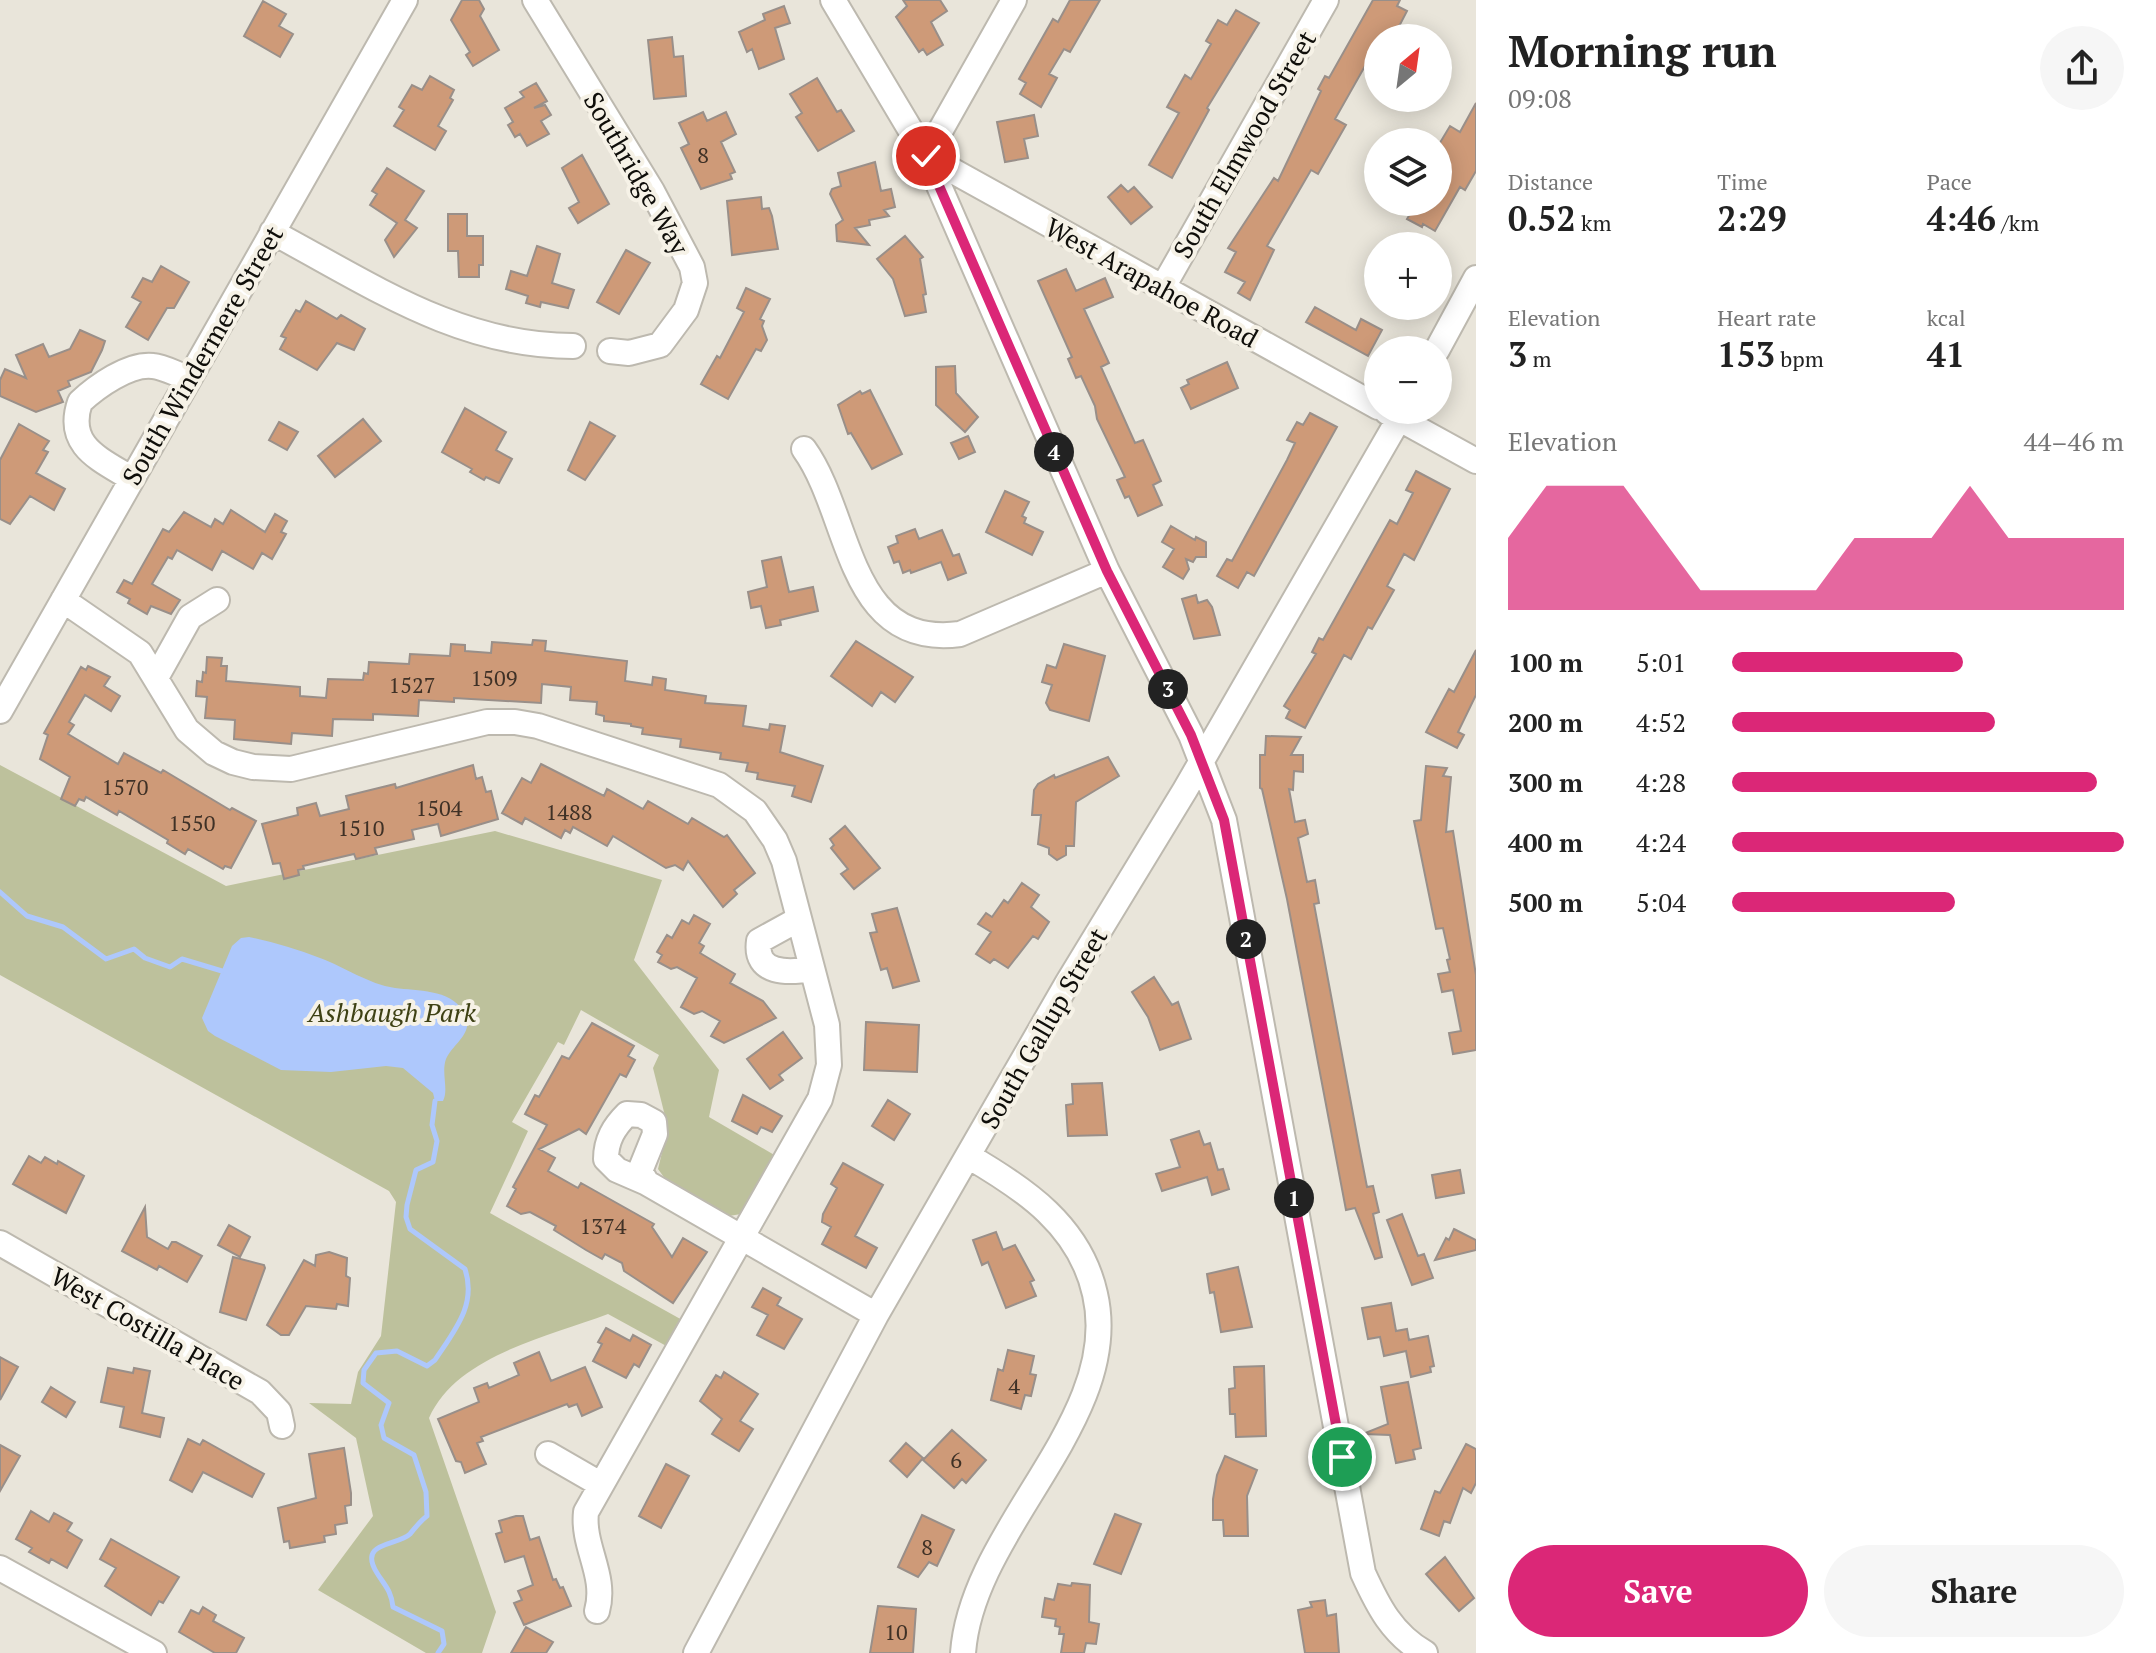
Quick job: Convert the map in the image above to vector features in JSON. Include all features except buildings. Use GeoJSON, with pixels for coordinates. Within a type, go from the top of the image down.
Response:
{"type":"FeatureCollection","features":[{"type":"Feature","properties":{"kind":"street","name":"South Windermere Street"},"geometry":{"type":"LineString","coordinates":[[0,711],[405,0]]}},
{"type":"Feature","properties":{"kind":"street","name":"Southridge Way"},"geometry":{"type":"LineString","coordinates":[[535,0],[652,191],[692,267],[695,283],[690,299],[680,322],[669,336],[650,349],[629,353],[610,351]]}},
{"type":"Feature","properties":{"kind":"street"},"geometry":{"type":"LineString","coordinates":[[833,0],[926,156],[1107,571],[1202,760],[1224,820],[1363,1573],[1381,1613],[1405,1642],[1425,1653]]}},
{"type":"Feature","properties":{"kind":"street"},"geometry":{"type":"LineString","coordinates":[[926,156],[1014,0]]}},
{"type":"Feature","properties":{"kind":"street","name":"South Elmwood Street"},"geometry":{"type":"LineString","coordinates":[[1163,287],[1326,0]]}},
{"type":"Feature","properties":{"kind":"street","name":"West Arapahoe Road"},"geometry":{"type":"LineString","coordinates":[[926,156],[1364,396]]}},
{"type":"Feature","properties":{"kind":"street"},"geometry":{"type":"LineString","coordinates":[[272,232],[440,320],[499,340],[543,346],[573,346]]}},
{"type":"Feature","properties":{"kind":"street"},"geometry":{"type":"LineString","coordinates":[[1445,336],[1476,278]]}},
{"type":"Feature","properties":{"kind":"street"},"geometry":{"type":"LineString","coordinates":[[132,479],[91,454],[81,443],[76,428],[80,402],[103,384],[140,367],[153,366],[189,378]]}},
{"type":"Feature","properties":{"kind":"street","name":"South Gallup Street"},"geometry":{"type":"LineString","coordinates":[[696,1653],[876,1315],[1202,760],[1384,424]]}},
{"type":"Feature","properties":{"kind":"street","name":"West Arapahoe Road"},"geometry":{"type":"LineString","coordinates":[[1413,424],[1476,461]]}},
{"type":"Feature","properties":{"kind":"street"},"geometry":{"type":"LineString","coordinates":[[804,449],[866,590],[881,610],[900,626],[935,636],[960,634],[1107,571]]}},
{"type":"Feature","properties":{"kind":"street"},"geometry":{"type":"LineString","coordinates":[[63,600],[140,653],[157,676],[175,714],[197,741],[214,753],[253,767],[291,769],[487,722],[515,722],[538,726],[719,785],[755,811],[775,840],[799,919],[829,1039],[825,1083],[820,1099],[586,1512],[584,1527],[601,1589],[597,1611]]}},
{"type":"Feature","properties":{"kind":"street"},"geometry":{"type":"LineString","coordinates":[[157,676],[190,617],[217,600]]}},
{"type":"Feature","properties":{"kind":"street"},"geometry":{"type":"LineString","coordinates":[[799,919],[759,941],[758,949],[762,961],[772,969],[789,973],[812,969]]}},
{"type":"Feature","properties":{"kind":"street"},"geometry":{"type":"LineString","coordinates":[[963,1653],[972,1609],[987,1573],[1082,1401],[1095,1367],[1100,1333],[1091,1274],[1072,1237],[1021,1190],[968,1156]]}},
{"type":"Feature","properties":{"kind":"street"},"geometry":{"type":"LineString","coordinates":[[647,1183],[876,1315]]}},
{"type":"Feature","properties":{"kind":"street","name":"West Costilla Place"},"geometry":{"type":"LineString","coordinates":[[0,1243],[260,1392],[279,1412],[282,1426]]}},
{"type":"Feature","properties":{"kind":"street"},"geometry":{"type":"LineString","coordinates":[[548,1454],[600,1484]]}},
{"type":"Feature","properties":{"kind":"street"},"geometry":{"type":"LineString","coordinates":[[0,1568],[154,1653]]}},
{"type":"Feature","properties":{"kind":"green space","name":"Ashbaugh Park"},"geometry":{"type":"Polygon","coordinates":[[[0,765],[226,886],[495,831],[662,880],[634,960],[719,1070],[709,1117],[776,1156],[741,1214],[729,1216],[666,1180],[658,1169],[668,1128],[653,1068],[659,1055],[581,1010],[564,1045],[558,1042],[512,1122],[528,1131],[490,1213],[684,1321],[670,1348],[608,1314],[506,1351],[460,1378],[442,1396],[429,1418],[496,1612],[482,1653],[426,1653],[318,1590],[373,1516],[356,1438],[309,1403],[351,1404],[358,1372],[381,1336],[396,1202],[389,1191],[0,975],[0,765]]]}},
{"type":"Feature","properties":{"kind":"water"},"geometry":{"type":"Polygon","coordinates":[[[249,937],[311,955],[375,983],[432,992],[457,1004],[467,1018],[467,1025],[446,1059],[443,1101],[435,1101],[433,1093],[403,1068],[386,1066],[331,1072],[281,1070],[208,1031],[202,1018],[232,946],[241,938],[249,937]]]}},
{"type":"Feature","properties":{"kind":"waterway"},"geometry":{"type":"LineString","coordinates":[[0,892],[27,916],[63,927],[106,959],[134,949],[145,958],[170,967],[182,959],[222,971]]}},
{"type":"Feature","properties":{"kind":"waterway"},"geometry":{"type":"LineString","coordinates":[[435,1101],[432,1125],[437,1141],[433,1162],[416,1170],[406,1217],[410,1229],[465,1269],[468,1282],[466,1306],[449,1339],[435,1360],[427,1366],[397,1351],[376,1353],[364,1370],[363,1383],[389,1403],[381,1425],[384,1438],[414,1455],[426,1492],[427,1516],[404,1538],[375,1550],[372,1563],[389,1592],[393,1607],[442,1631],[444,1644],[438,1653]]}},
{"type":"Feature","properties":{"kind":"route"},"geometry":{"type":"LineString","coordinates":[[926,156],[1107,571],[1191,735],[1224,820],[1342,1457]]}}]}
